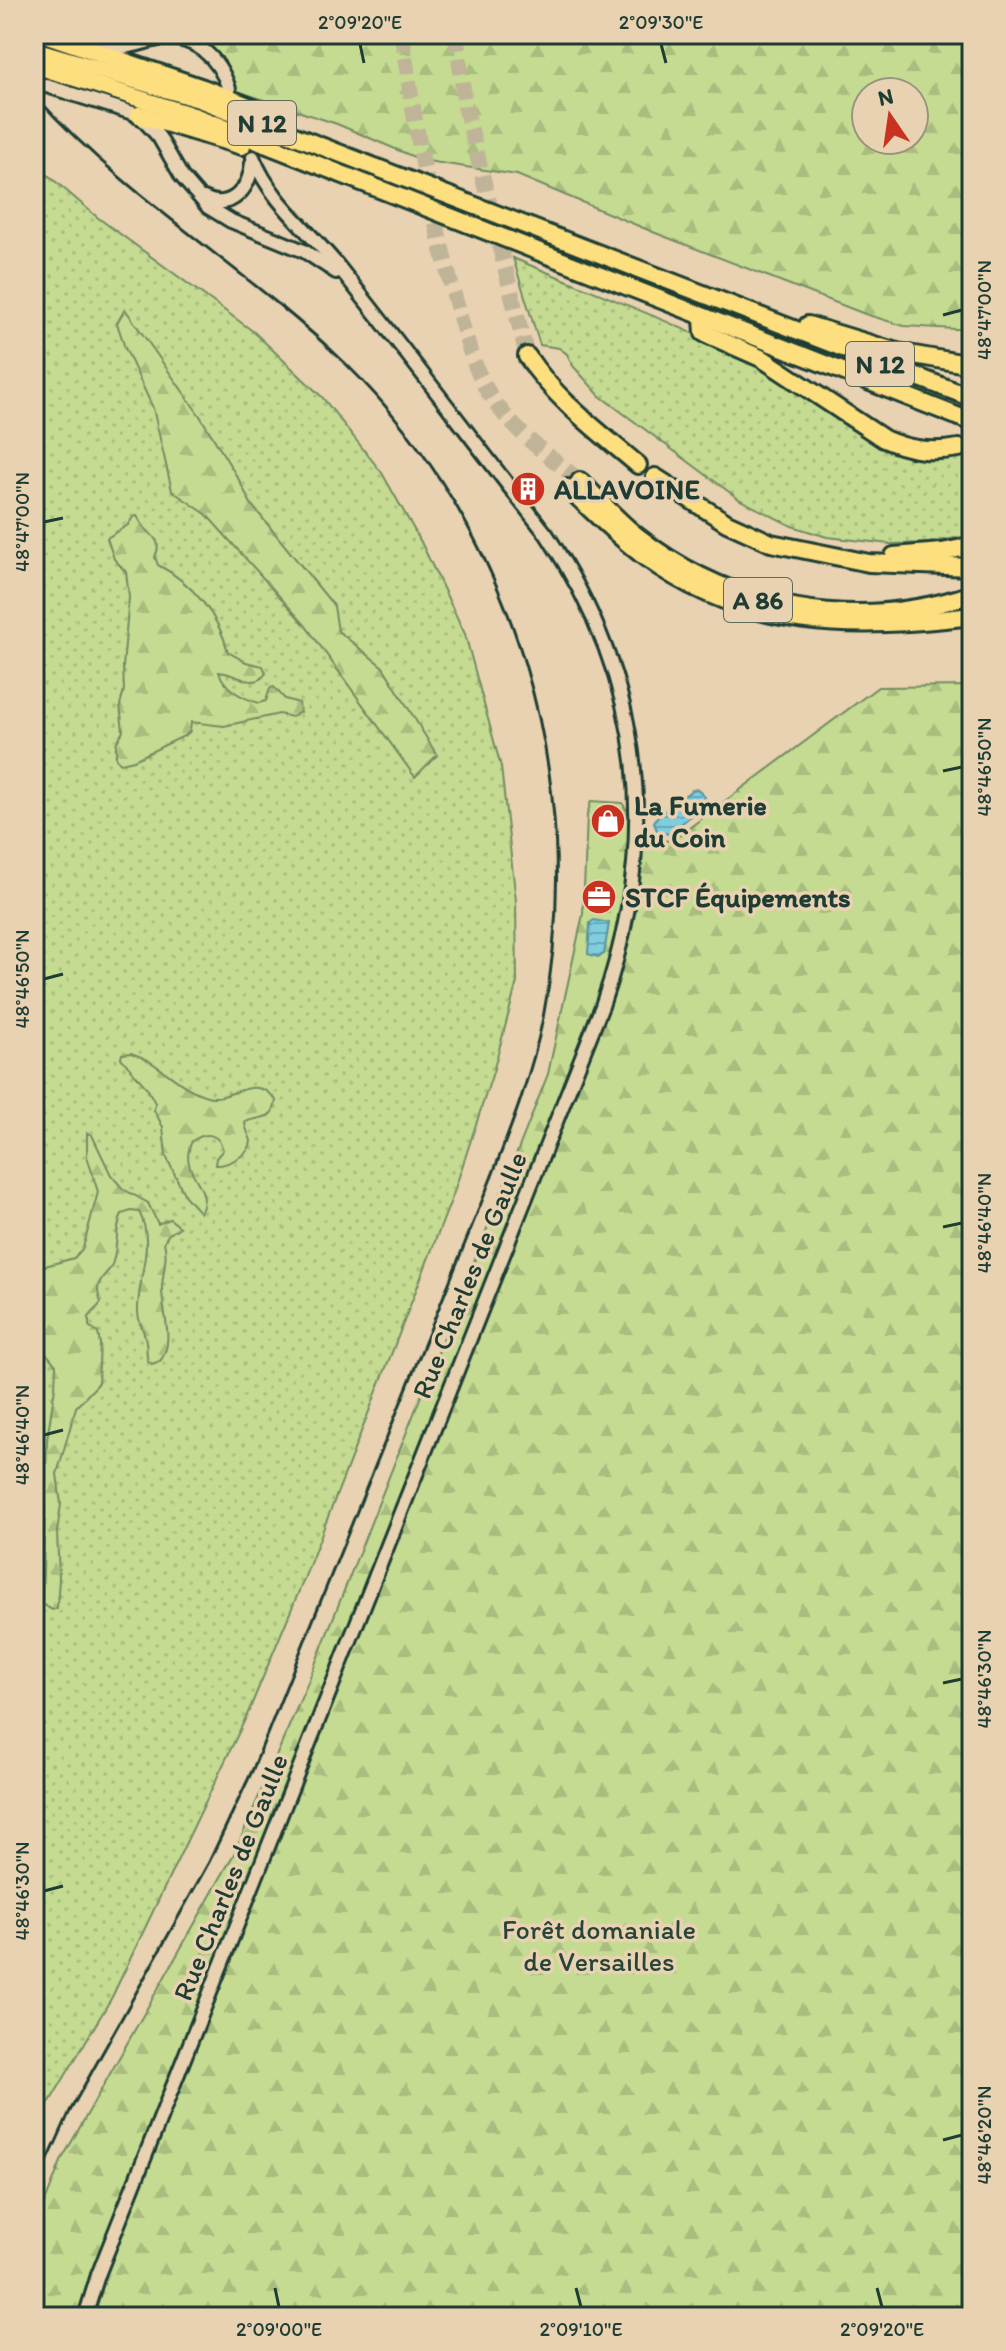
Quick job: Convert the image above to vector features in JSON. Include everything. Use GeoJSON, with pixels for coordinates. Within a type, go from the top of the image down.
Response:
{"type":"FeatureCollection","features":[{"type":"Feature","properties":{"kind":"highway"},"geometry":{"type":"LineString","coordinates":[[47,35],[203,88],[473,197],[485,211]]}},
{"type":"Feature","properties":{"kind":"highway","name":"N 12"},"geometry":{"type":"LineString","coordinates":[[34,50],[199,99],[972,398]]}},
{"type":"Feature","properties":{"kind":"highway","name":"N 12"},"geometry":{"type":"LineString","coordinates":[[34,65],[194,116],[703,319],[972,422]]}},
{"type":"Feature","properties":{"kind":"highway"},"geometry":{"type":"LineString","coordinates":[[139,115],[254,150],[275,150]]}},
{"type":"Feature","properties":{"kind":"highway"},"geometry":{"type":"LineString","coordinates":[[703,319],[704,333],[763,359],[884,439],[903,447],[926,451],[959,448]]}},
{"type":"Feature","properties":{"kind":"highway"},"geometry":{"type":"LineString","coordinates":[[790,326],[808,325],[897,352],[972,365]]}},
{"type":"Feature","properties":{"kind":"highway"},"geometry":{"type":"LineString","coordinates":[[527,356],[568,405],[638,465]]}},
{"type":"Feature","properties":{"kind":"highway","name":"A 86"},"geometry":{"type":"LineString","coordinates":[[655,477],[727,523],[771,543],[809,551],[894,556],[972,546]]}},
{"type":"Feature","properties":{"kind":"highway","name":"A 86"},"geometry":{"type":"LineString","coordinates":[[972,594],[936,605],[869,614],[817,611],[759,601],[717,585],[677,564],[628,529],[574,484],[646,558],[693,586],[732,603],[774,616],[841,625],[972,618]]}},
{"type":"Feature","properties":{"kind":"highway"},"geometry":{"type":"LineString","coordinates":[[809,551],[885,565],[972,567]]}},
{"type":"Feature","properties":{"kind":"main road"},"geometry":{"type":"LineString","coordinates":[[47,35],[118,48],[157,39],[175,39],[207,51],[219,63],[229,89]]}},
{"type":"Feature","properties":{"kind":"main road"},"geometry":{"type":"LineString","coordinates":[[34,82],[139,115],[159,137],[182,177],[195,192]]}},
{"type":"Feature","properties":{"kind":"main road","name":"Rue Charles de Gaulle"},"geometry":{"type":"LineString","coordinates":[[85,2317],[98,2275],[602,1006],[618,955],[633,882],[637,839],[636,777],[623,702],[608,650],[569,570],[547,535],[351,284],[275,199],[253,157],[249,182],[236,197],[219,203],[195,192]]}},
{"type":"Feature","properties":{"kind":"main road","name":"Rue Charles de Gaulle"},"geometry":{"type":"LineString","coordinates":[[195,192],[219,215],[304,251],[351,284]]}},
{"type":"Feature","properties":{"kind":"green space"},"geometry":{"type":"Polygon","coordinates":[[[196,34],[972,34],[972,330],[904,326],[865,314],[653,232],[517,175],[421,160],[337,124],[231,89],[219,56],[196,34]]]}},
{"type":"Feature","properties":{"kind":"green space"},"geometry":{"type":"Polygon","coordinates":[[[34,163],[97,217],[254,332],[322,397],[382,473],[421,542],[465,634],[501,767],[516,901],[517,982],[493,1072],[453,1195],[302,1584],[248,1713],[112,1997],[34,2133],[34,163]]]}},
{"type":"Feature","properties":{"kind":"green space"},"geometry":{"type":"Polygon","coordinates":[[[513,258],[665,321],[755,363],[851,428],[891,450],[927,459],[951,457],[972,449],[972,535],[929,543],[890,544],[827,537],[792,526],[740,500],[600,396],[573,366],[567,354],[559,348],[540,345],[513,258]]]}},
{"type":"Feature","properties":{"kind":"green space"},"geometry":{"type":"Polygon","coordinates":[[[125,309],[200,416],[251,504],[334,606],[338,631],[383,667],[437,755],[415,777],[305,625],[206,514],[172,491],[153,408],[117,323],[125,309]]]}},
{"type":"Feature","properties":{"kind":"green space"},"geometry":{"type":"Polygon","coordinates":[[[137,516],[156,541],[158,565],[182,581],[202,601],[218,625],[228,652],[246,662],[263,666],[266,673],[262,678],[251,681],[219,672],[225,684],[240,696],[259,703],[266,701],[270,688],[274,687],[285,699],[299,703],[300,712],[292,717],[279,714],[224,726],[191,722],[186,735],[134,760],[121,763],[116,759],[116,744],[123,731],[120,705],[124,690],[129,597],[126,572],[114,559],[107,538],[137,516]]]}},
{"type":"Feature","properties":{"kind":"green space","name":"Forêt domaniale de Versailles"},"geometry":{"type":"Polygon","coordinates":[[[972,686],[972,2317],[34,2317],[34,2230],[62,2159],[235,1852],[308,1682],[548,1074],[583,914],[587,815],[591,801],[622,803],[649,842],[673,840],[878,687],[972,686]]]}},
{"type":"Feature","properties":{"kind":"green space"},"geometry":{"type":"Polygon","coordinates":[[[131,1053],[207,1096],[225,1096],[259,1088],[276,1100],[270,1115],[245,1122],[250,1146],[231,1162],[215,1165],[216,1158],[223,1150],[215,1137],[207,1135],[192,1141],[189,1163],[203,1195],[200,1213],[185,1196],[166,1156],[163,1127],[154,1110],[155,1103],[147,1088],[121,1058],[122,1054],[131,1053]]]}},
{"type":"Feature","properties":{"kind":"green space"},"geometry":{"type":"Polygon","coordinates":[[[87,1133],[92,1135],[111,1175],[123,1189],[148,1203],[158,1224],[170,1219],[180,1227],[164,1242],[162,1295],[167,1344],[160,1361],[152,1364],[147,1359],[138,1312],[146,1248],[144,1224],[139,1212],[122,1214],[111,1267],[98,1286],[101,1303],[89,1317],[89,1326],[98,1333],[100,1344],[98,1384],[76,1407],[57,1474],[61,1504],[57,1532],[59,1578],[57,1608],[52,1610],[42,1604],[47,1440],[56,1365],[34,1339],[34,1269],[74,1258],[83,1248],[98,1192],[87,1156],[87,1133]]]}},
{"type":"Feature","properties":{"kind":"water"},"geometry":{"type":"Polygon","coordinates":[[[697,789],[705,797],[704,806],[668,834],[657,831],[654,822],[657,817],[697,789]]]}},
{"type":"Feature","properties":{"kind":"water"},"geometry":{"type":"Polygon","coordinates":[[[594,920],[609,923],[604,954],[598,957],[588,954],[590,923],[594,920]]]}},
{"type":"Feature","properties":{"kind":"tunnel"},"geometry":{"type":"LineString","coordinates":[[402,34],[431,203],[475,364],[501,411],[533,443],[580,481]]}},
{"type":"Feature","properties":{"kind":"tunnel"},"geometry":{"type":"LineString","coordinates":[[456,34],[465,106],[527,356]]}},
{"type":"Feature","properties":{"kind":"railway"},"geometry":{"type":"LineString","coordinates":[[34,2191],[70,2111],[209,1862],[253,1769],[502,1149],[525,1084],[543,1018],[555,930],[556,840],[546,752],[525,665],[495,582],[455,503],[404,429],[345,363],[269,296],[111,170],[38,99]]}},
{"type":"Feature","properties":{"kind":"place","name":"ALLAVOINE"},"geometry":{"type":"Point","coordinates":[528,489]}},
{"type":"Feature","properties":{"kind":"place","name":"La Fumerie du Coin"},"geometry":{"type":"Point","coordinates":[608,821]}},
{"type":"Feature","properties":{"kind":"place","name":"STCF Équipements"},"geometry":{"type":"Point","coordinates":[599,897]}}]}
